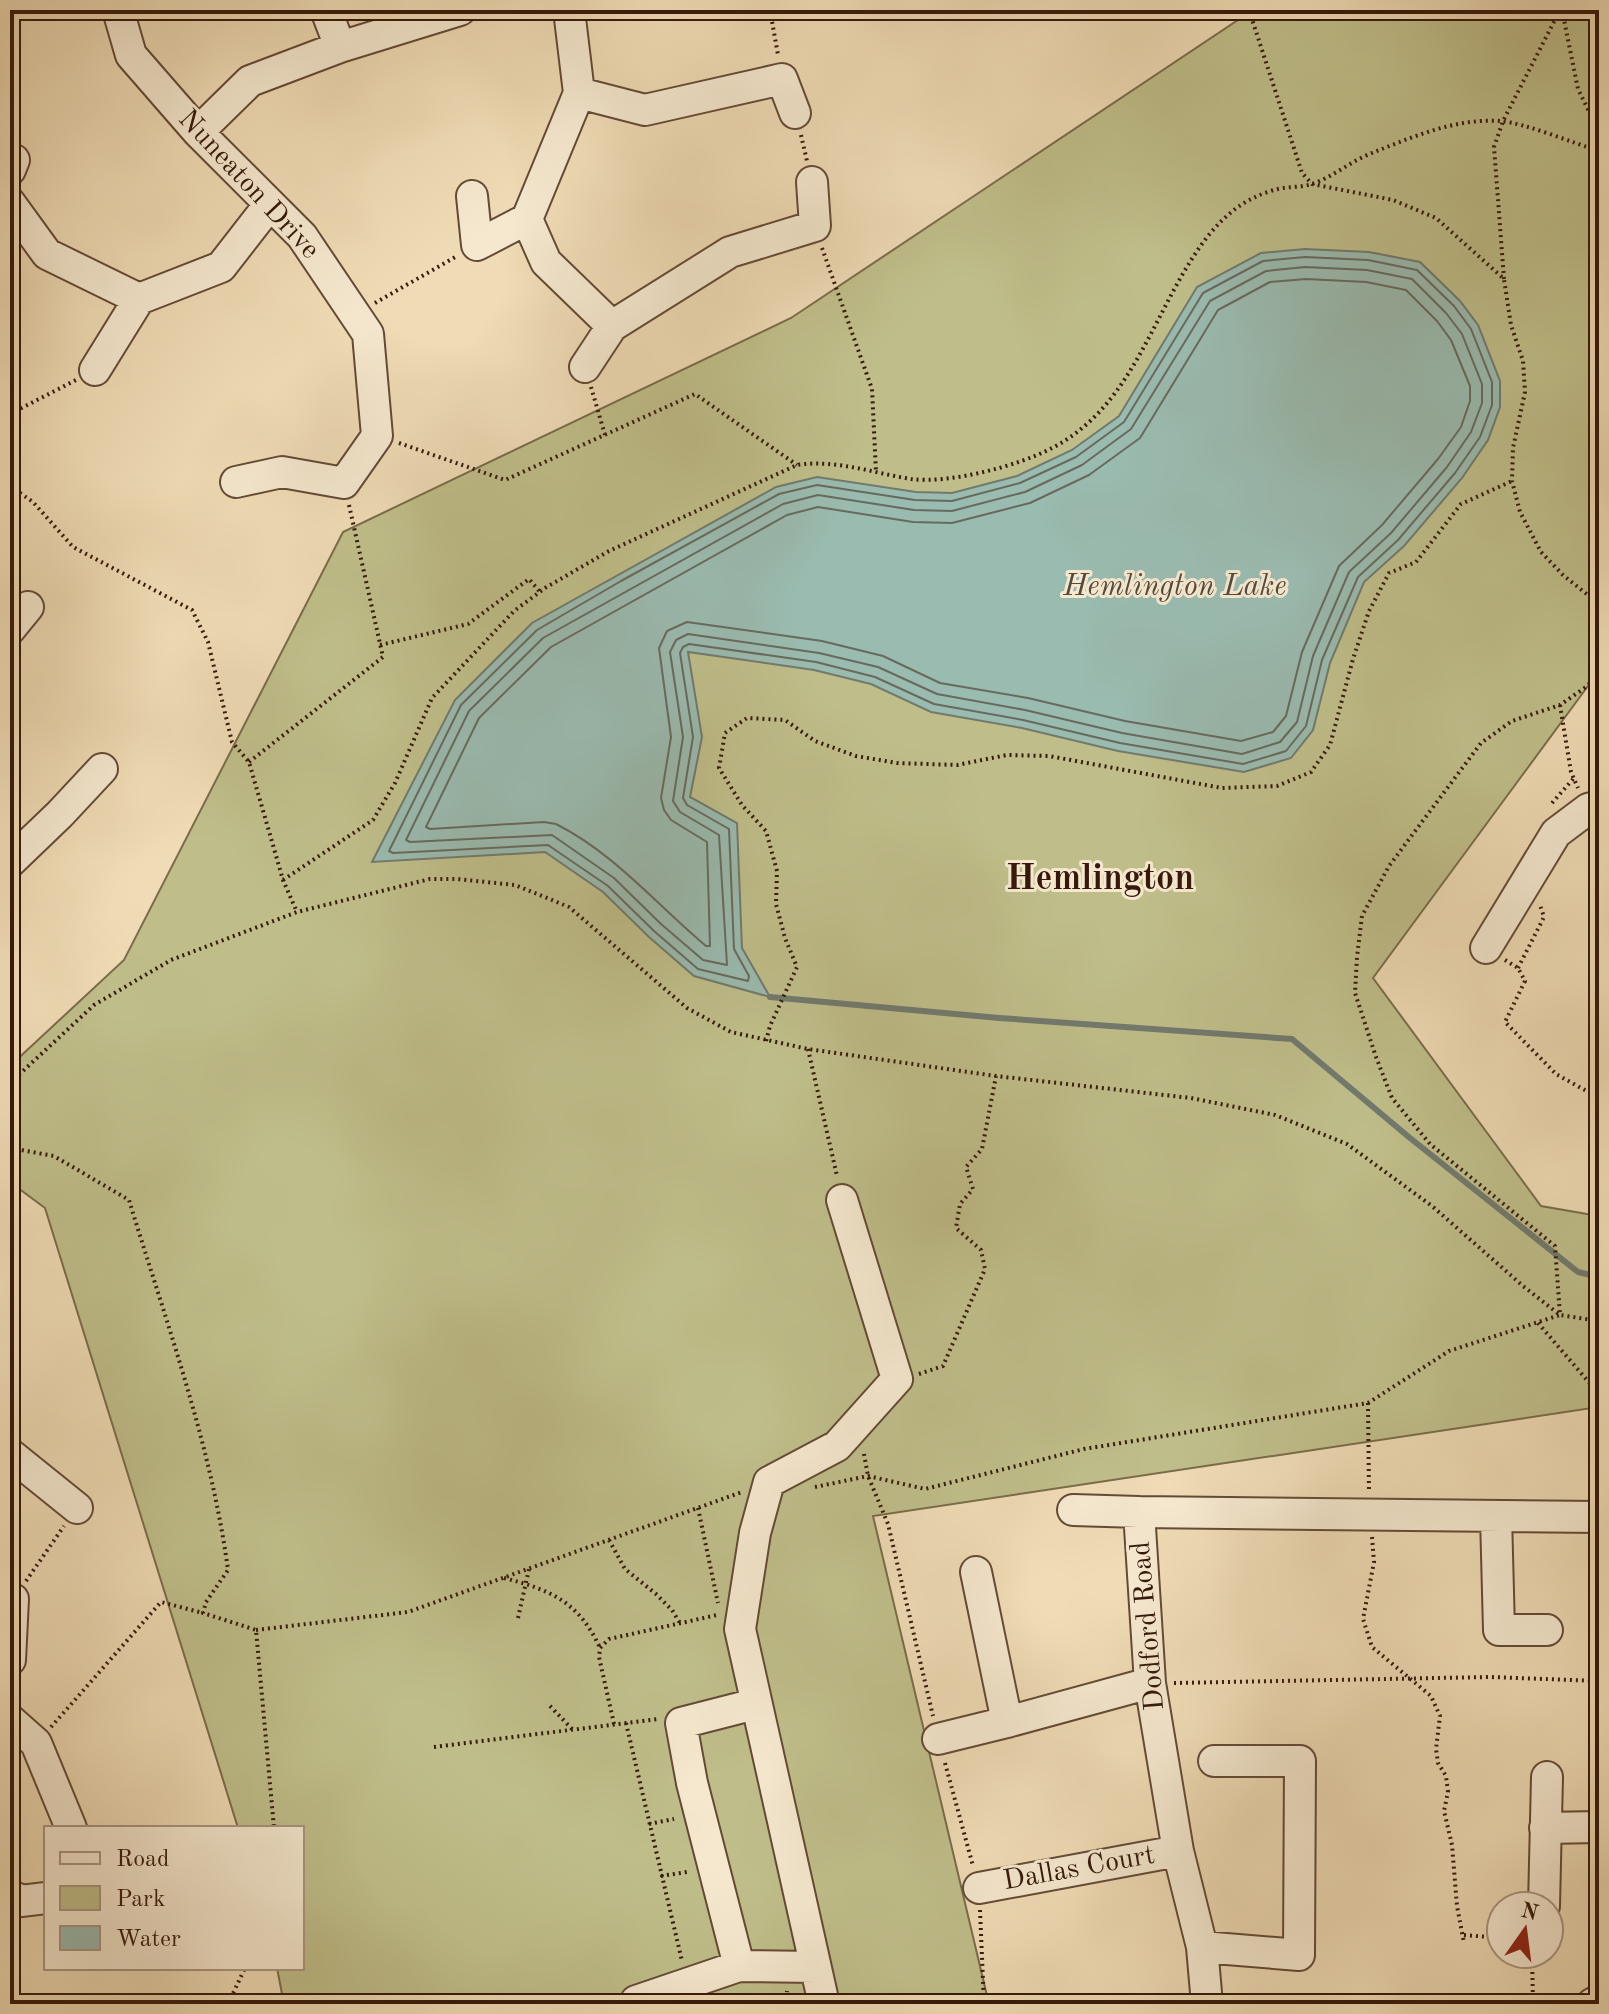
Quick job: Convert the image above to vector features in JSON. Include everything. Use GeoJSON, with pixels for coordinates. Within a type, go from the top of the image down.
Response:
{"type":"FeatureCollection","features":[{"type":"Feature","properties":{"kind":"street","name":"Nuneaton Drive"},"geometry":{"type":"LineString","coordinates":[[118,10],[131,55],[198,132],[302,236],[368,334],[377,436]]}},
{"type":"Feature","properties":{"kind":"street"},"geometry":{"type":"LineString","coordinates":[[326,10],[340,47]]}},
{"type":"Feature","properties":{"kind":"street"},"geometry":{"type":"LineString","coordinates":[[198,132],[250,81],[340,47],[460,10]]}},
{"type":"Feature","properties":{"kind":"street"},"geometry":{"type":"LineString","coordinates":[[472,196],[477,245],[527,219],[579,93],[569,10]]}},
{"type":"Feature","properties":{"kind":"street"},"geometry":{"type":"LineString","coordinates":[[579,93],[645,110],[782,79],[795,113]]}},
{"type":"Feature","properties":{"kind":"street"},"geometry":{"type":"LineString","coordinates":[[585,367],[612,326],[730,252],[815,226],[812,182]]}},
{"type":"Feature","properties":{"kind":"street"},"geometry":{"type":"LineString","coordinates":[[10,203],[47,254],[139,299]]}},
{"type":"Feature","properties":{"kind":"street"},"geometry":{"type":"LineString","coordinates":[[95,370],[139,299],[221,267],[270,204]]}},
{"type":"Feature","properties":{"kind":"street"},"geometry":{"type":"LineString","coordinates":[[527,219],[546,262],[612,326]]}},
{"type":"Feature","properties":{"kind":"street"},"geometry":{"type":"LineString","coordinates":[[236,482],[282,472],[344,483],[377,436]]}},
{"type":"Feature","properties":{"kind":"street"},"geometry":{"type":"LineString","coordinates":[[10,862],[102,769]]}},
{"type":"Feature","properties":{"kind":"street"},"geometry":{"type":"LineString","coordinates":[[1486,948],[1556,833],[1594,808]]}},
{"type":"Feature","properties":{"kind":"street"},"geometry":{"type":"LineString","coordinates":[[824,2004],[740,1629],[755,1533],[769,1482],[837,1446],[897,1379],[842,1200]]}},
{"type":"Feature","properties":{"kind":"street"},"geometry":{"type":"LineString","coordinates":[[10,1454],[77,1508]]}},
{"type":"Feature","properties":{"kind":"street"},"geometry":{"type":"LineString","coordinates":[[1073,1510],[1139,1512]]}},
{"type":"Feature","properties":{"kind":"street","name":"Dodford Road"},"geometry":{"type":"LineString","coordinates":[[1207,2004],[1202,1947],[1178,1851],[1150,1683],[1139,1512],[1599,1517]]}},
{"type":"Feature","properties":{"kind":"street"},"geometry":{"type":"LineString","coordinates":[[1496,1516],[1499,1630],[1547,1630]]}},
{"type":"Feature","properties":{"kind":"street"},"geometry":{"type":"LineString","coordinates":[[976,1572],[1007,1722]]}},
{"type":"Feature","properties":{"kind":"street"},"geometry":{"type":"LineString","coordinates":[[10,1660],[13,1599]]}},
{"type":"Feature","properties":{"kind":"street"},"geometry":{"type":"LineString","coordinates":[[938,1739],[1150,1683]]}},
{"type":"Feature","properties":{"kind":"street"},"geometry":{"type":"LineString","coordinates":[[739,1966],[692,1783],[681,1723],[755,1704]]}},
{"type":"Feature","properties":{"kind":"street"},"geometry":{"type":"LineString","coordinates":[[10,1720],[36,1743],[70,1826]]}},
{"type":"Feature","properties":{"kind":"street"},"geometry":{"type":"LineString","coordinates":[[1202,1947],[1299,1955],[1300,1761],[1214,1761]]}},
{"type":"Feature","properties":{"kind":"street"},"geometry":{"type":"LineString","coordinates":[[1544,1890],[1547,1777]]}},
{"type":"Feature","properties":{"kind":"street"},"geometry":{"type":"LineString","coordinates":[[1545,1828],[1599,1827]]}},
{"type":"Feature","properties":{"kind":"street","name":"Dallas Court"},"geometry":{"type":"LineString","coordinates":[[979,1888],[1178,1851]]}},
{"type":"Feature","properties":{"kind":"street"},"geometry":{"type":"LineString","coordinates":[[10,1895],[21,1901],[44,1898]]}},
{"type":"Feature","properties":{"kind":"street"},"geometry":{"type":"LineString","coordinates":[[636,2001],[739,1966],[815,1967]]}},
{"type":"Feature","properties":{"kind":"street"},"geometry":{"type":"LineString","coordinates":[[1592,2004],[1599,2000]]}},
{"type":"Feature","properties":{"kind":"path"},"geometry":{"type":"LineString","coordinates":[[770,10],[782,79]]}},
{"type":"Feature","properties":{"kind":"path"},"geometry":{"type":"LineString","coordinates":[[1249,10],[1302,173],[1312,184]]}},
{"type":"Feature","properties":{"kind":"path"},"geometry":{"type":"LineString","coordinates":[[1561,10],[1503,121],[1494,147],[1504,279],[1511,325],[1523,361],[1525,392],[1513,448],[1512,481],[1520,512],[1541,552],[1563,575],[1599,604]]}},
{"type":"Feature","properties":{"kind":"path"},"geometry":{"type":"LineString","coordinates":[[1561,10],[1578,89],[1599,132]]}},
{"type":"Feature","properties":{"kind":"path"},"geometry":{"type":"LineString","coordinates":[[795,113],[812,182]]}},
{"type":"Feature","properties":{"kind":"path"},"geometry":{"type":"LineString","coordinates":[[1312,184],[1368,154],[1461,122],[1503,121],[1599,151]]}},
{"type":"Feature","properties":{"kind":"path"},"geometry":{"type":"LineString","coordinates":[[283,880],[373,820],[395,783],[432,698],[514,611],[609,551],[797,465],[820,462],[914,479],[946,480],[1050,450],[1083,430],[1112,397],[1207,238],[1234,207],[1271,190],[1312,184],[1393,200],[1436,218],[1504,279]]}},
{"type":"Feature","properties":{"kind":"path"},"geometry":{"type":"LineString","coordinates":[[815,226],[872,389],[876,472]]}},
{"type":"Feature","properties":{"kind":"path"},"geometry":{"type":"LineString","coordinates":[[355,315],[477,245]]}},
{"type":"Feature","properties":{"kind":"path"},"geometry":{"type":"LineString","coordinates":[[585,367],[605,435]]}},
{"type":"Feature","properties":{"kind":"path"},"geometry":{"type":"LineString","coordinates":[[10,414],[95,370]]}},
{"type":"Feature","properties":{"kind":"path"},"geometry":{"type":"LineString","coordinates":[[377,436],[505,480],[695,394],[797,465]]}},
{"type":"Feature","properties":{"kind":"path"},"geometry":{"type":"LineString","coordinates":[[766,1041],[797,967],[776,904],[777,871],[766,831],[742,805],[719,768],[725,733],[747,718],[785,720],[815,741],[856,756],[897,763],[957,765],[1007,755],[1049,756],[1222,788],[1277,786],[1311,772],[1330,745],[1369,611],[1389,573],[1416,562],[1461,504],[1512,481]]}},
{"type":"Feature","properties":{"kind":"path"},"geometry":{"type":"LineString","coordinates":[[249,762],[383,657],[344,483]]}},
{"type":"Feature","properties":{"kind":"path"},"geometry":{"type":"LineString","coordinates":[[10,486],[33,502],[73,547],[192,610],[208,642],[232,742],[249,762],[283,880],[297,912]]}},
{"type":"Feature","properties":{"kind":"path"},"geometry":{"type":"LineString","coordinates":[[380,645],[468,624],[529,579],[540,592]]}},
{"type":"Feature","properties":{"kind":"path"},"geometry":{"type":"LineString","coordinates":[[1560,1315],[1555,1246],[1430,1144],[1392,1098],[1355,993],[1362,916],[1389,866],[1481,743],[1512,721],[1560,705],[1599,674]]}},
{"type":"Feature","properties":{"kind":"path"},"geometry":{"type":"LineString","coordinates":[[1560,705],[1571,772],[1594,808]]}},
{"type":"Feature","properties":{"kind":"path"},"geometry":{"type":"LineString","coordinates":[[10,1083],[94,1005],[171,960],[297,912],[430,879],[515,885],[569,907],[687,1008],[731,1032],[808,1049],[996,1076],[1191,1098],[1275,1115],[1347,1144],[1432,1206],[1560,1315]]}},
{"type":"Feature","properties":{"kind":"path"},"geometry":{"type":"LineString","coordinates":[[1486,948],[1518,968],[1525,981],[1505,1022],[1556,1074],[1599,1098]]}},
{"type":"Feature","properties":{"kind":"path"},"geometry":{"type":"LineString","coordinates":[[808,1049],[842,1200]]}},
{"type":"Feature","properties":{"kind":"path"},"geometry":{"type":"LineString","coordinates":[[897,1379],[943,1366],[985,1269],[981,1250],[956,1228],[960,1204],[973,1189],[966,1167],[982,1149],[996,1076]]}},
{"type":"Feature","properties":{"kind":"path"},"geometry":{"type":"LineString","coordinates":[[10,1148],[54,1156],[129,1200],[220,1512],[228,1570],[206,1602],[203,1613]]}},
{"type":"Feature","properties":{"kind":"path"},"geometry":{"type":"LineString","coordinates":[[808,1489],[868,1476],[925,1489],[1084,1449],[1368,1403],[1449,1351],[1560,1315],[1599,1321]]}},
{"type":"Feature","properties":{"kind":"path"},"geometry":{"type":"LineString","coordinates":[[1538,1323],[1599,1394]]}},
{"type":"Feature","properties":{"kind":"path"},"geometry":{"type":"LineString","coordinates":[[1368,1403],[1374,1562],[1363,1619],[1372,1647],[1431,1696],[1440,1716],[1436,1749],[1438,1763],[1446,1776],[1448,1792],[1444,1811],[1452,1845],[1457,1906],[1464,1943]]}},
{"type":"Feature","properties":{"kind":"path"},"geometry":{"type":"LineString","coordinates":[[859,1424],[868,1476],[888,1524],[938,1739],[979,1888],[984,2004]]}},
{"type":"Feature","properties":{"kind":"path"},"geometry":{"type":"LineString","coordinates":[[10,1776],[161,1602],[256,1630],[408,1612],[769,1482]]}},
{"type":"Feature","properties":{"kind":"path"},"geometry":{"type":"LineString","coordinates":[[13,1599],[77,1508]]}},
{"type":"Feature","properties":{"kind":"path"},"geometry":{"type":"LineString","coordinates":[[609,1540],[625,1569],[656,1594],[680,1623]]}},
{"type":"Feature","properties":{"kind":"path"},"geometry":{"type":"LineString","coordinates":[[518,1618],[530,1568]]}},
{"type":"Feature","properties":{"kind":"path"},"geometry":{"type":"LineString","coordinates":[[504,1578],[526,1583],[564,1600],[579,1612],[600,1648],[599,1657],[614,1724]]}},
{"type":"Feature","properties":{"kind":"path"},"geometry":{"type":"LineString","coordinates":[[600,1648],[609,1639],[743,1610]]}},
{"type":"Feature","properties":{"kind":"path"},"geometry":{"type":"LineString","coordinates":[[256,1630],[274,1826]]}},
{"type":"Feature","properties":{"kind":"path"},"geometry":{"type":"LineString","coordinates":[[1150,1683],[1490,1677],[1599,1681]]}},
{"type":"Feature","properties":{"kind":"path"},"geometry":{"type":"LineString","coordinates":[[550,1706],[573,1730]]}},
{"type":"Feature","properties":{"kind":"path"},"geometry":{"type":"LineString","coordinates":[[434,1747],[669,1718],[681,1723]]}},
{"type":"Feature","properties":{"kind":"path"},"geometry":{"type":"LineString","coordinates":[[626,1723],[688,1983]]}},
{"type":"Feature","properties":{"kind":"path"},"geometry":{"type":"LineString","coordinates":[[649,1824],[674,1819]]}},
{"type":"Feature","properties":{"kind":"path"},"geometry":{"type":"LineString","coordinates":[[661,1876],[687,1872]]}},
{"type":"Feature","properties":{"kind":"path"},"geometry":{"type":"LineString","coordinates":[[1463,1935],[1485,1937]]}},
{"type":"Feature","properties":{"kind":"path"},"geometry":{"type":"LineString","coordinates":[[228,2004],[244,1970]]}},
{"type":"Feature","properties":{"kind":"path"},"geometry":{"type":"LineString","coordinates":[[1532,1970],[1533,2004]]}},
{"type":"Feature","properties":{"kind":"green space"},"geometry":{"type":"Polygon","coordinates":[[[1253,10],[1599,10],[1599,671],[1373,978],[1541,1206],[1599,1216],[1599,1407],[873,1516],[989,2004],[284,2004],[277,1970],[304,1970],[304,1826],[237,1826],[45,1208],[10,1182],[10,1066],[124,960],[343,532],[791,318],[1253,10]]]}},
{"type":"Feature","properties":{"kind":"water","name":"Hemlington Lake"},"geometry":{"type":"Polygon","coordinates":[[[1305,249],[1369,252],[1420,262],[1460,301],[1478,325],[1500,381],[1500,407],[1488,440],[1462,478],[1404,546],[1364,582],[1330,663],[1313,730],[1291,758],[1244,772],[1118,751],[1022,728],[931,712],[871,684],[814,670],[688,652],[702,737],[690,797],[737,823],[742,948],[770,997],[694,976],[603,892],[545,852],[372,862],[455,700],[532,623],[776,487],[817,477],[916,492],[952,493],[1017,476],[1072,450],[1119,416],[1197,287],[1261,253],[1305,249]]]}},
{"type":"Feature","properties":{"kind":"waterway"},"geometry":{"type":"LineString","coordinates":[[770,997],[999,1018],[1292,1039],[1578,1272],[1599,1277]]}},
{"type":"Feature","properties":{"kind":"district","name":"Hemlington"},"geometry":{"type":"Point","coordinates":[1100,880]}}]}
